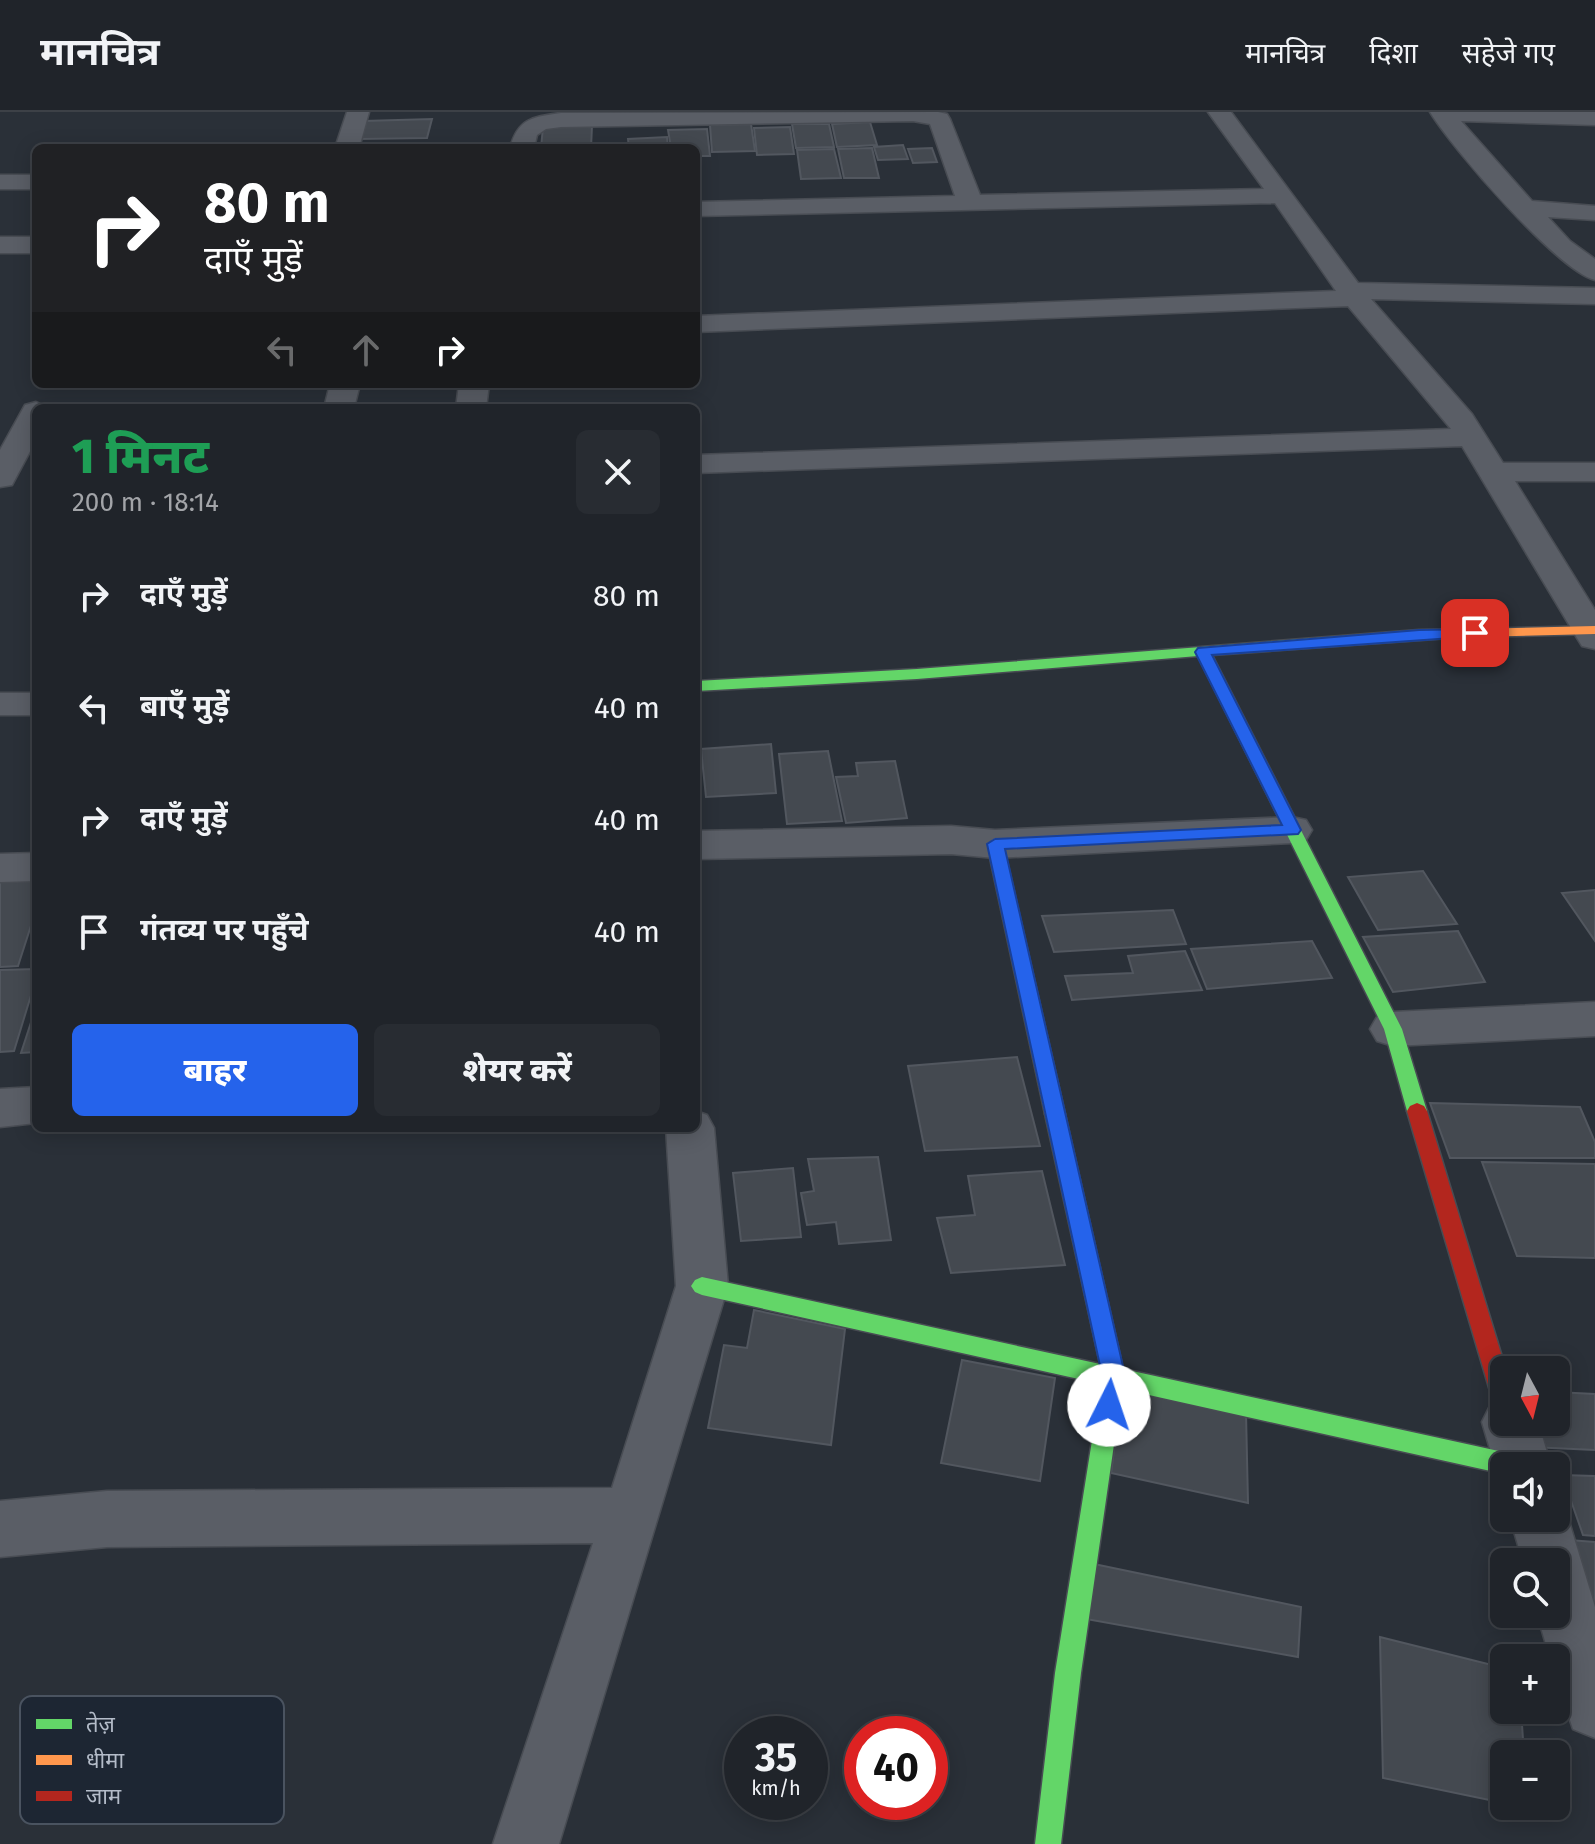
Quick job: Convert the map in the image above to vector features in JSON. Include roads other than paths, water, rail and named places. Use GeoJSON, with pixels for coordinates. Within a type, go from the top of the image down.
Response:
{"type":"FeatureCollection","features":[{"type":"Feature","properties":{"kind":"street"},"geometry":{"type":"LineString","coordinates":[[348,144],[358,112]]}},
{"type":"Feature","properties":{"kind":"street"},"geometry":{"type":"LineString","coordinates":[[1219,112],[1353,294],[1461,420],[1593,633]]}},
{"type":"Feature","properties":{"kind":"street"},"geometry":{"type":"LineString","coordinates":[[1442,113],[1595,118]]}},
{"type":"Feature","properties":{"kind":"street"},"geometry":{"type":"LineString","coordinates":[[1442,113],[1484,164],[1561,246],[1595,272]]}},
{"type":"Feature","properties":{"kind":"street"},"geometry":{"type":"LineString","coordinates":[[523,144],[526,132],[541,118],[741,114],[938,115],[970,202]]}},
{"type":"Feature","properties":{"kind":"street"},"geometry":{"type":"LineString","coordinates":[[0,182],[32,182]]}},
{"type":"Feature","properties":{"kind":"street"},"geometry":{"type":"LineString","coordinates":[[700,209],[1282,196]]}},
{"type":"Feature","properties":{"kind":"street"},"geometry":{"type":"LineString","coordinates":[[1527,208],[1595,213]]}},
{"type":"Feature","properties":{"kind":"street"},"geometry":{"type":"LineString","coordinates":[[0,245],[32,245]]}},
{"type":"Feature","properties":{"kind":"street"},"geometry":{"type":"LineString","coordinates":[[700,324],[1353,294],[1595,296]]}},
{"type":"Feature","properties":{"kind":"street"},"geometry":{"type":"LineString","coordinates":[[32,418],[0,479],[32,478]]}},
{"type":"Feature","properties":{"kind":"street"},"geometry":{"type":"LineString","coordinates":[[700,464],[1472,437]]}},
{"type":"Feature","properties":{"kind":"street"},"geometry":{"type":"LineString","coordinates":[[1492,472],[1595,472]]}},
{"type":"Feature","properties":{"kind":"street"},"geometry":{"type":"LineString","coordinates":[[700,686],[917,674],[1419,634],[1593,633]]}},
{"type":"Feature","properties":{"kind":"street"},"geometry":{"type":"LineString","coordinates":[[1203,652],[1393,1029],[1491,1356]]}},
{"type":"Feature","properties":{"kind":"street"},"geometry":{"type":"LineString","coordinates":[[0,704],[32,704]]}},
{"type":"Feature","properties":{"kind":"street"},"geometry":{"type":"LineString","coordinates":[[700,845],[951,840],[995,844],[1292,830]]}},
{"type":"Feature","properties":{"kind":"street"},"geometry":{"type":"LineString","coordinates":[[995,844],[1113,1375],[1068,1673],[1048,1844]]}},
{"type":"Feature","properties":{"kind":"street"},"geometry":{"type":"LineString","coordinates":[[0,868],[32,867]]}},
{"type":"Feature","properties":{"kind":"street"},"geometry":{"type":"LineString","coordinates":[[1393,1029],[1595,1019]]}},
{"type":"Feature","properties":{"kind":"street"},"geometry":{"type":"LineString","coordinates":[[0,1108],[32,1105]]}},
{"type":"Feature","properties":{"kind":"street"},"geometry":{"type":"LineString","coordinates":[[526,1844],[702,1286],[690,1132]]}},
{"type":"Feature","properties":{"kind":"street"},"geometry":{"type":"LineString","coordinates":[[702,1286],[1490,1459]]}},
{"type":"Feature","properties":{"kind":"street"},"geometry":{"type":"LineString","coordinates":[[0,1529],[107,1519],[632,1515]]}},
{"type":"Feature","properties":{"kind":"street"},"geometry":{"type":"LineString","coordinates":[[1570,1623],[1595,1707]]}}]}
